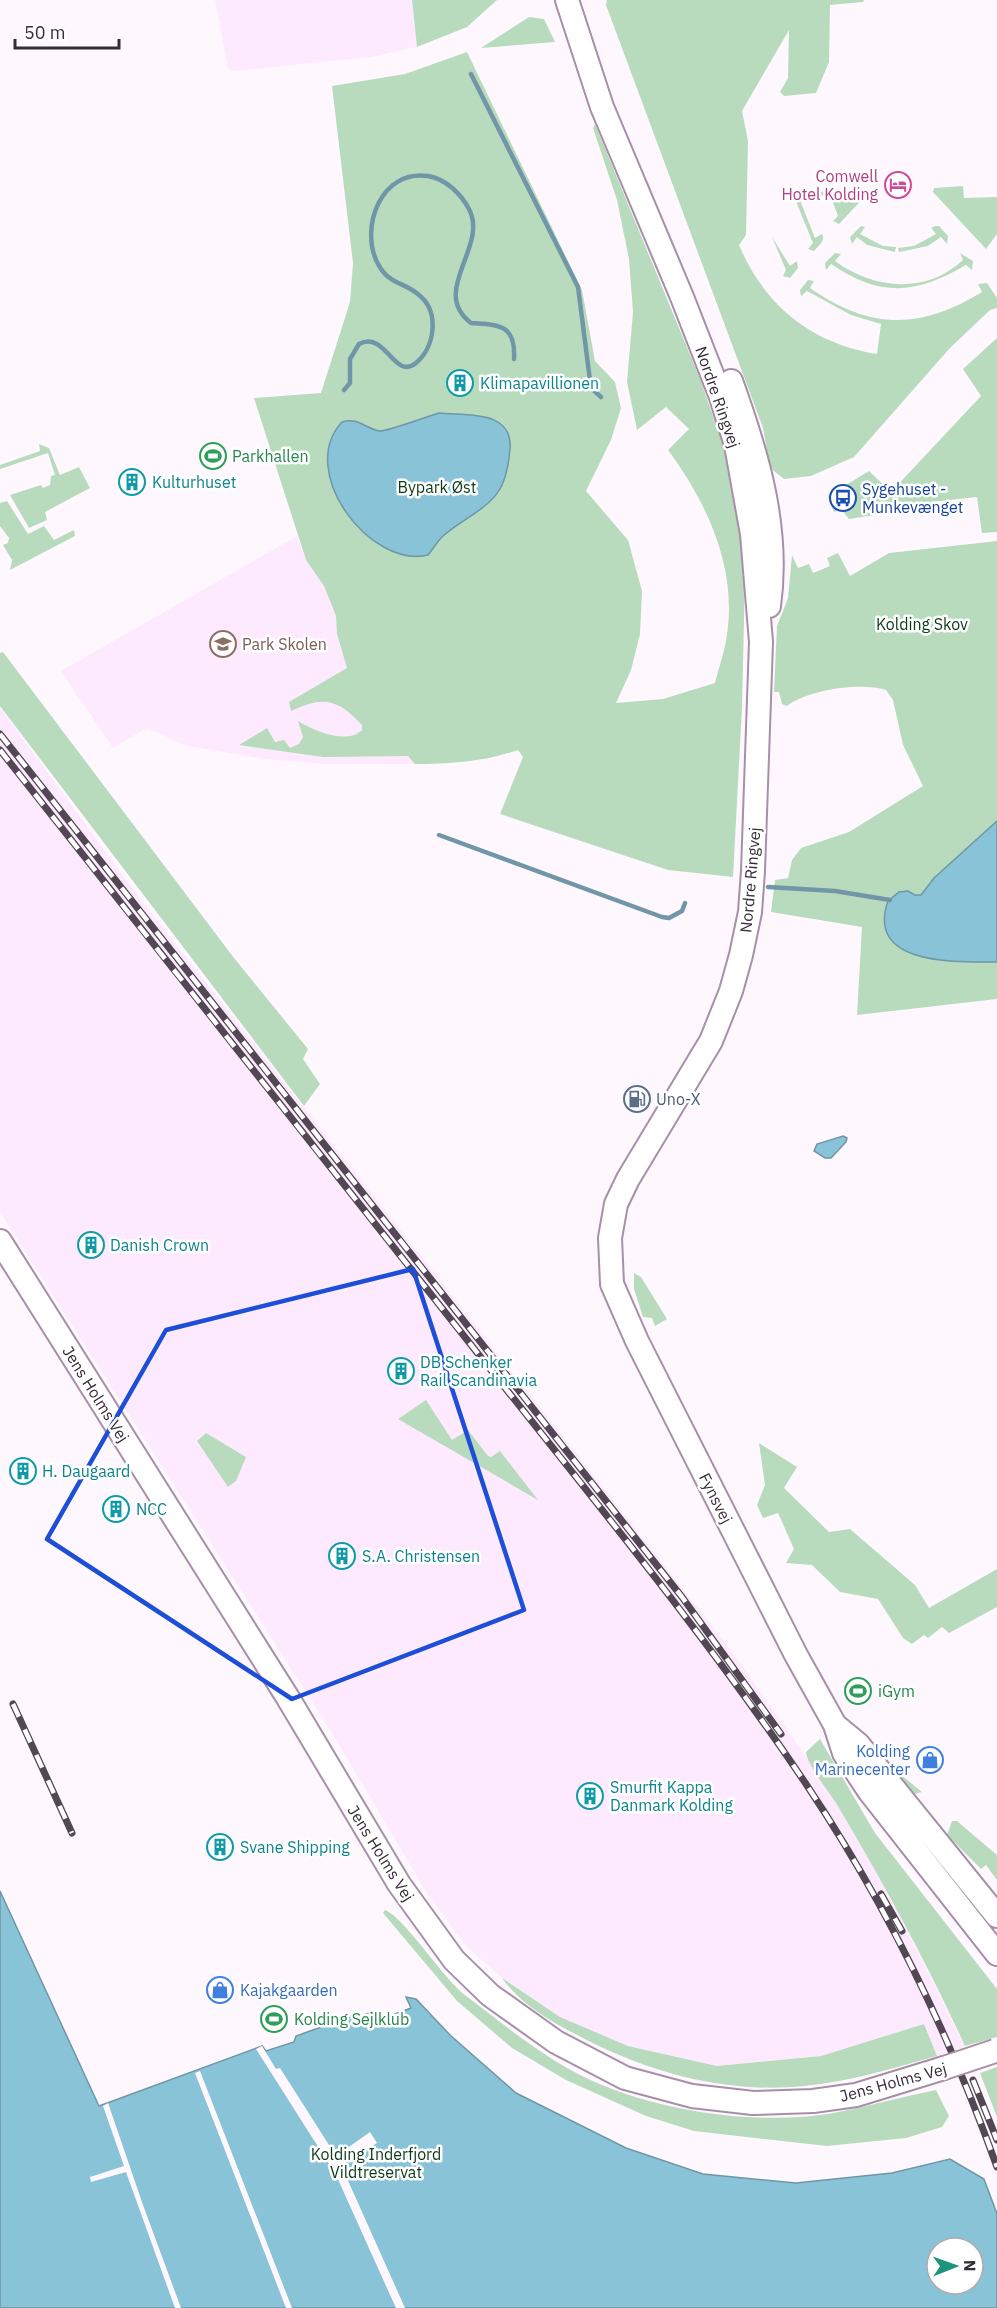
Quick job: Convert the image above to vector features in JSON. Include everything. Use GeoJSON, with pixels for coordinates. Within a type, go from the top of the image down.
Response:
{"type":"FeatureCollection","features":[{"type":"Feature","properties":{"kind":"main road","name":"Nordre Ringvej"},"geometry":{"type":"LineString","coordinates":[[567,0],[602,107],[682,297],[716,345],[727,371],[742,412],[767,500],[772,538],[769,604],[761,642],[750,912],[741,955],[731,991],[711,1041],[622,1191],[612,1221],[609,1265]]}},
{"type":"Feature","properties":{"kind":"main road","name":"Jens Holms Vej"},"geometry":{"type":"LineString","coordinates":[[0,1241],[288,1698],[399,1884],[454,1960],[490,1995],[556,2042],[625,2078],[692,2096],[753,2103],[813,2101],[856,2095],[997,2051]]}},
{"type":"Feature","properties":{"kind":"main road","name":"Fynsvej"},"geometry":{"type":"LineString","coordinates":[[609,1265],[618,1302],[796,1655],[835,1725],[844,1753],[869,1791],[997,1954]]}},
{"type":"Feature","properties":{"kind":"main road","name":"Fynsvej"},"geometry":{"type":"LineString","coordinates":[[835,1725],[858,1744],[997,1916]]}},
{"type":"Feature","properties":{"kind":"highlighted area"},"geometry":{"type":"Polygon","coordinates":[[[413,1269],[524,1610],[292,1699],[47,1539],[166,1330],[413,1269]]]}},
{"type":"Feature","properties":{"kind":"shaded area"},"geometry":{"type":"Polygon","coordinates":[[[215,0],[412,0],[417,47],[371,57],[235,71],[228,68],[215,0]]]}},
{"type":"Feature","properties":{"kind":"shaded area","name":"Park Skolen"},"geometry":{"type":"Polygon","coordinates":[[[297,536],[306,560],[324,586],[336,617],[337,634],[347,668],[415,764],[322,764],[265,759],[187,746],[147,728],[113,748],[61,671],[297,536]]]}},
{"type":"Feature","properties":{"kind":"shaded area"},"geometry":{"type":"Polygon","coordinates":[[[0,707],[138,896],[728,1646],[822,1779],[898,1912],[965,2046],[937,2056],[924,2024],[821,2056],[717,2066],[628,2046],[560,2017],[502,1978],[465,1945],[423,1887],[334,1736],[0,1212],[0,707]]]}},
{"type":"Feature","properties":{"kind":"green space"},"geometry":{"type":"Polygon","coordinates":[[[412,0],[497,0],[467,27],[417,47],[412,0]]]}},
{"type":"Feature","properties":{"kind":"green space"},"geometry":{"type":"Polygon","coordinates":[[[607,0],[864,0],[863,2],[830,5],[829,62],[816,93],[784,96],[780,92],[788,78],[789,30],[742,111],[748,141],[746,235],[739,245],[762,286],[793,318],[811,331],[853,349],[877,354],[881,324],[851,315],[807,291],[801,296],[800,290],[808,280],[814,281],[810,288],[832,302],[853,312],[874,318],[916,319],[937,313],[982,292],[978,284],[987,283],[997,298],[997,308],[990,310],[949,349],[854,457],[811,476],[784,479],[770,468],[763,428],[606,5],[607,0]]]}},
{"type":"Feature","properties":{"kind":"green space"},"geometry":{"type":"Polygon","coordinates":[[[529,17],[544,19],[555,42],[481,48],[529,17]]]}},
{"type":"Feature","properties":{"kind":"green space","name":"Bypark Øst"},"geometry":{"type":"Polygon","coordinates":[[[467,52],[582,290],[595,361],[615,382],[621,408],[611,440],[586,491],[628,540],[642,591],[640,634],[631,670],[616,703],[663,699],[715,683],[726,640],[729,609],[723,560],[716,537],[695,492],[668,450],[689,429],[666,407],[637,430],[627,382],[633,312],[629,259],[617,200],[593,128],[595,124],[700,379],[723,444],[738,512],[745,577],[742,708],[733,877],[668,870],[500,814],[523,757],[518,750],[467,762],[415,764],[408,756],[323,757],[239,745],[267,728],[275,742],[284,740],[290,748],[299,744],[303,737],[298,721],[330,735],[348,736],[362,730],[362,725],[345,709],[329,702],[312,703],[291,711],[289,702],[347,668],[337,634],[336,616],[324,586],[306,560],[254,398],[321,393],[350,302],[353,263],[332,86],[405,74],[467,52]]]}},
{"type":"Feature","properties":{"kind":"green space"},"geometry":{"type":"Polygon","coordinates":[[[963,186],[964,198],[997,197],[997,234],[986,249],[933,192],[934,188],[963,186]]]}},
{"type":"Feature","properties":{"kind":"green space"},"geometry":{"type":"Polygon","coordinates":[[[870,191],[839,224],[833,221],[838,216],[830,195],[799,198],[815,238],[822,234],[823,237],[814,251],[808,249],[813,243],[795,199],[789,192],[870,191]]]}},
{"type":"Feature","properties":{"kind":"green space"},"geometry":{"type":"Polygon","coordinates":[[[861,226],[865,227],[860,234],[883,246],[896,247],[895,252],[867,245],[857,237],[852,244],[850,237],[861,226]]]}},
{"type":"Feature","properties":{"kind":"green space"},"geometry":{"type":"Polygon","coordinates":[[[939,226],[948,236],[947,244],[941,237],[928,246],[899,252],[898,248],[914,246],[936,234],[931,228],[939,226]]]}},
{"type":"Feature","properties":{"kind":"green space"},"geometry":{"type":"Polygon","coordinates":[[[772,237],[790,266],[797,261],[798,268],[790,278],[783,276],[786,270],[772,237]]]}},
{"type":"Feature","properties":{"kind":"green space"},"geometry":{"type":"Polygon","coordinates":[[[835,253],[841,254],[835,261],[866,278],[899,284],[933,279],[963,260],[960,253],[973,261],[972,270],[966,265],[931,282],[898,288],[866,283],[831,264],[826,270],[825,263],[835,253]]]}},
{"type":"Feature","properties":{"kind":"green space"},"geometry":{"type":"Polygon","coordinates":[[[997,338],[997,532],[982,533],[977,497],[895,506],[895,512],[849,519],[841,509],[834,512],[828,496],[869,471],[891,492],[981,396],[963,369],[997,338]]]}},
{"type":"Feature","properties":{"kind":"green space"},"geometry":{"type":"Polygon","coordinates":[[[39,444],[49,448],[60,475],[79,467],[90,488],[45,512],[47,520],[29,528],[10,495],[41,485],[43,488],[50,485],[51,476],[55,475],[48,453],[0,469],[0,465],[40,451],[39,444]]]}},
{"type":"Feature","properties":{"kind":"green space"},"geometry":{"type":"Polygon","coordinates":[[[7,501],[28,534],[44,526],[54,540],[74,530],[75,536],[10,570],[12,560],[3,545],[8,543],[9,538],[0,526],[0,503],[7,501]]]}},
{"type":"Feature","properties":{"kind":"green space","name":"Kolding Skov"},"geometry":{"type":"Polygon","coordinates":[[[997,541],[997,821],[934,878],[921,895],[894,896],[888,901],[897,946],[933,958],[997,962],[997,999],[857,1015],[862,927],[771,912],[775,880],[788,878],[792,860],[801,848],[849,832],[923,786],[903,745],[893,700],[886,690],[863,687],[835,689],[796,700],[787,706],[782,704],[779,692],[774,692],[777,626],[788,598],[792,555],[798,568],[809,564],[813,573],[830,566],[827,558],[838,553],[850,576],[889,553],[997,541]]]}},
{"type":"Feature","properties":{"kind":"green space"},"geometry":{"type":"Polygon","coordinates":[[[3,652],[234,958],[308,1049],[303,1059],[320,1084],[304,1106],[0,706],[0,653],[3,652]]]}},
{"type":"Feature","properties":{"kind":"green space"},"geometry":{"type":"Polygon","coordinates":[[[634,1273],[641,1277],[667,1319],[655,1326],[652,1318],[643,1317],[634,1289],[634,1273]]]}},
{"type":"Feature","properties":{"kind":"green space"},"geometry":{"type":"Polygon","coordinates":[[[426,1400],[452,1440],[468,1430],[488,1456],[491,1457],[500,1451],[538,1500],[398,1419],[426,1400]]]}},
{"type":"Feature","properties":{"kind":"green space"},"geometry":{"type":"Polygon","coordinates":[[[206,1433],[246,1457],[236,1481],[228,1487],[197,1441],[206,1433]]]}},
{"type":"Feature","properties":{"kind":"green space"},"geometry":{"type":"Polygon","coordinates":[[[759,1443],[797,1467],[784,1488],[829,1532],[850,1529],[915,1585],[929,1608],[997,1569],[997,1607],[949,1633],[942,1627],[928,1638],[924,1635],[912,1644],[903,1638],[878,1599],[840,1592],[812,1565],[786,1563],[794,1549],[778,1513],[763,1518],[757,1505],[765,1485],[759,1443]]]}},
{"type":"Feature","properties":{"kind":"green space"},"geometry":{"type":"Polygon","coordinates":[[[820,1739],[875,1833],[997,1989],[997,2037],[965,2046],[920,1953],[836,1803],[818,1778],[807,1757],[806,1752],[820,1739]]]}},
{"type":"Feature","properties":{"kind":"green space"},"geometry":{"type":"Polygon","coordinates":[[[891,1764],[922,1792],[911,1795],[889,1769],[891,1764]]]}},
{"type":"Feature","properties":{"kind":"green space"},"geometry":{"type":"Polygon","coordinates":[[[952,1821],[957,1821],[997,1855],[997,1880],[986,1865],[981,1869],[947,1835],[952,1821]]]}},
{"type":"Feature","properties":{"kind":"green space"},"geometry":{"type":"Polygon","coordinates":[[[385,1910],[402,1924],[456,1987],[503,2025],[569,2069],[629,2095],[698,2112],[769,2118],[834,2113],[936,2090],[949,2116],[942,2127],[906,2138],[827,2146],[694,2131],[646,2116],[566,2080],[512,2048],[457,2001],[383,1913],[385,1910]]]}},
{"type":"Feature","properties":{"kind":"green space"},"geometry":{"type":"Polygon","coordinates":[[[502,1978],[560,2017],[628,2046],[717,2066],[821,2056],[924,2024],[937,2056],[871,2074],[821,2084],[775,2088],[717,2084],[661,2070],[607,2050],[548,2019],[518,1996],[502,1978]]]}},
{"type":"Feature","properties":{"kind":"green space"},"geometry":{"type":"Polygon","coordinates":[[[997,2067],[997,2117],[980,2073],[997,2067]]]}},
{"type":"Feature","properties":{"kind":"water"},"geometry":{"type":"Polygon","coordinates":[[[439,413],[486,417],[504,427],[509,436],[510,449],[506,472],[502,485],[491,500],[442,537],[428,555],[406,555],[384,547],[363,532],[346,512],[334,489],[328,465],[330,442],[342,422],[352,421],[374,430],[383,431],[439,413]]]}},
{"type":"Feature","properties":{"kind":"water"},"geometry":{"type":"Polygon","coordinates":[[[997,821],[997,962],[939,960],[919,956],[902,949],[890,938],[884,922],[888,901],[899,892],[908,891],[921,895],[934,878],[997,821]]]}},
{"type":"Feature","properties":{"kind":"water"},"geometry":{"type":"Polygon","coordinates":[[[843,1136],[847,1138],[846,1142],[831,1158],[825,1158],[814,1151],[817,1144],[843,1136]]]}},
{"type":"Feature","properties":{"kind":"water","name":"Kolding Inderfjord Vildtreservat"},"geometry":{"type":"Polygon","coordinates":[[[0,1891],[99,2106],[262,2046],[266,2051],[294,2042],[296,2036],[355,2015],[356,2017],[377,2011],[382,2019],[411,2008],[406,1997],[416,1999],[450,2035],[516,2093],[626,2148],[703,2174],[796,2183],[892,2173],[950,2159],[984,2179],[997,2214],[997,2308],[0,2308],[0,1891]]]}},
{"type":"Feature","properties":{"kind":"pier"},"geometry":{"type":"Polygon","coordinates":[[[262,2046],[276,2069],[280,2068],[336,2156],[370,2132],[377,2143],[341,2165],[405,2308],[396,2308],[336,2175],[256,2049],[262,2046]]]}},
{"type":"Feature","properties":{"kind":"pier"},"geometry":{"type":"Polygon","coordinates":[[[200,2071],[292,2308],[286,2308],[195,2073],[200,2071]]]}},
{"type":"Feature","properties":{"kind":"pier"},"geometry":{"type":"Polygon","coordinates":[[[108,2103],[181,2308],[175,2308],[126,2172],[91,2182],[90,2177],[124,2166],[103,2106],[108,2103]]]}},
{"type":"Feature","properties":{"kind":"waterway"},"geometry":{"type":"LineString","coordinates":[[471,74],[578,287],[591,388],[601,397]]}},
{"type":"Feature","properties":{"kind":"waterway"},"geometry":{"type":"LineString","coordinates":[[344,390],[350,383],[350,359],[359,344],[368,342],[376,344],[395,361],[408,367],[422,356],[431,339],[432,320],[426,302],[419,295],[386,275],[377,262],[372,248],[371,233],[378,203],[398,182],[412,176],[428,176],[441,180],[462,198],[469,209],[473,223],[472,238],[457,283],[456,297],[460,310],[471,323],[497,326],[509,333],[514,347],[514,359]]}},
{"type":"Feature","properties":{"kind":"waterway"},"geometry":{"type":"LineString","coordinates":[[439,835],[662,917],[669,918],[682,911],[685,903]]}},
{"type":"Feature","properties":{"kind":"waterway"},"geometry":{"type":"LineString","coordinates":[[768,887],[835,891],[890,900]]}},
{"type":"Feature","properties":{"kind":"railway"},"geometry":{"type":"LineString","coordinates":[[0,734],[682,1597],[781,1734]]}},
{"type":"Feature","properties":{"kind":"railway"},"geometry":{"type":"LineString","coordinates":[[0,750],[607,1516],[768,1729],[835,1829],[913,1969],[958,2067],[997,2167]]}},
{"type":"Feature","properties":{"kind":"railway"},"geometry":{"type":"LineString","coordinates":[[13,1704],[72,1833]]}},
{"type":"Feature","properties":{"kind":"railway"},"geometry":{"type":"LineString","coordinates":[[881,1894],[902,1931]]}},
{"type":"Feature","properties":{"kind":"railway"},"geometry":{"type":"LineString","coordinates":[[973,2080],[997,2140]]}},
{"type":"Feature","properties":{"kind":"place","name":"Comwell Hotel Kolding"},"geometry":{"type":"Point","coordinates":[898,185]}},
{"type":"Feature","properties":{"kind":"place","name":"Klimapavillionen"},"geometry":{"type":"Point","coordinates":[460,383]}},
{"type":"Feature","properties":{"kind":"place","name":"Parkhallen"},"geometry":{"type":"Point","coordinates":[213,456]}},
{"type":"Feature","properties":{"kind":"place","name":"Kulturhuset"},"geometry":{"type":"Point","coordinates":[132,482]}},
{"type":"Feature","properties":{"kind":"place","name":"Sygehuset - Munkevænget"},"geometry":{"type":"Point","coordinates":[843,498]}},
{"type":"Feature","properties":{"kind":"place","name":"Park Skolen"},"geometry":{"type":"Point","coordinates":[223,644]}},
{"type":"Feature","properties":{"kind":"place","name":"Uno-X"},"geometry":{"type":"Point","coordinates":[637,1099]}},
{"type":"Feature","properties":{"kind":"place","name":"Danish Crown"},"geometry":{"type":"Point","coordinates":[91,1245]}},
{"type":"Feature","properties":{"kind":"place","name":"DB Schenker Rail Scandinavia"},"geometry":{"type":"Point","coordinates":[401,1371]}},
{"type":"Feature","properties":{"kind":"place","name":"H. Daugaard"},"geometry":{"type":"Point","coordinates":[23,1471]}},
{"type":"Feature","properties":{"kind":"place","name":"NCC"},"geometry":{"type":"Point","coordinates":[116,1509]}},
{"type":"Feature","properties":{"kind":"place","name":"S.A. Christensen"},"geometry":{"type":"Point","coordinates":[342,1556]}},
{"type":"Feature","properties":{"kind":"place","name":"iGym"},"geometry":{"type":"Point","coordinates":[858,1691]}},
{"type":"Feature","properties":{"kind":"place","name":"Kolding Marinecenter"},"geometry":{"type":"Point","coordinates":[930,1760]}},
{"type":"Feature","properties":{"kind":"place","name":"Smurfit Kappa Danmark Kolding"},"geometry":{"type":"Point","coordinates":[590,1796]}},
{"type":"Feature","properties":{"kind":"place","name":"Svane Shipping"},"geometry":{"type":"Point","coordinates":[220,1847]}},
{"type":"Feature","properties":{"kind":"place","name":"Kajakgaarden"},"geometry":{"type":"Point","coordinates":[220,1990]}},
{"type":"Feature","properties":{"kind":"place","name":"Kolding Sejlklub"},"geometry":{"type":"Point","coordinates":[274,2019]}}]}
